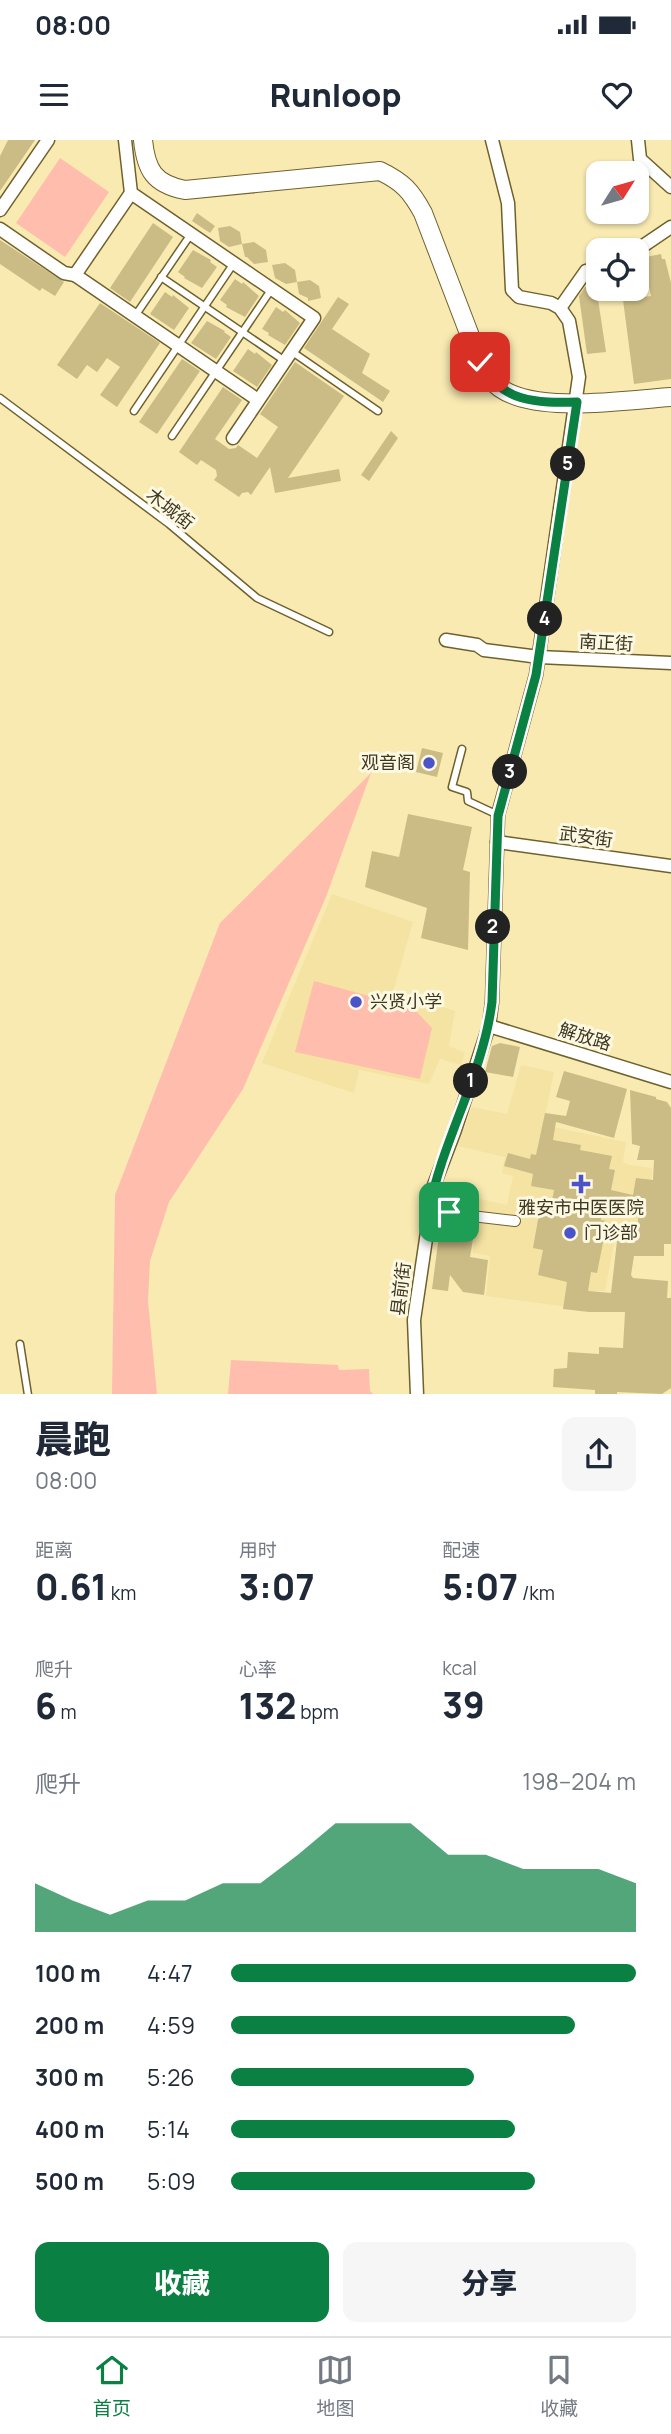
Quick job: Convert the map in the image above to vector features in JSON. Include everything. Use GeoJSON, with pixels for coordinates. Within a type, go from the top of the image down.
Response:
{"type":"FeatureCollection","features":[{"type":"Feature","properties":{"kind":"main road"},"geometry":{"type":"LineString","coordinates":[[143,140],[148,163],[159,180],[167,186],[185,190],[380,171],[398,179],[415,197],[433,235],[471,340],[488,377],[500,388],[544,403],[671,397]]}},
{"type":"Feature","properties":{"kind":"street"},"geometry":{"type":"LineString","coordinates":[[0,210],[48,140]]}},
{"type":"Feature","properties":{"kind":"street"},"geometry":{"type":"LineString","coordinates":[[75,275],[131,193],[125,140]]}},
{"type":"Feature","properties":{"kind":"street"},"geometry":{"type":"LineString","coordinates":[[492,140],[508,203],[512,290],[519,296],[551,303],[560,308],[586,271]]}},
{"type":"Feature","properties":{"kind":"street"},"geometry":{"type":"LineString","coordinates":[[638,140],[640,159],[671,187]]}},
{"type":"Feature","properties":{"kind":"street"},"geometry":{"type":"LineString","coordinates":[[131,193],[314,318],[233,438]]}},
{"type":"Feature","properties":{"kind":"street"},"geometry":{"type":"LineString","coordinates":[[649,242],[671,227]]}},
{"type":"Feature","properties":{"kind":"street"},"geometry":{"type":"LineString","coordinates":[[0,229],[64,273],[75,275],[258,400]]}},
{"type":"Feature","properties":{"kind":"street","name":"县前街"},"geometry":{"type":"LineString","coordinates":[[417,1394],[414,1320],[429,1211],[434,1185],[489,1026],[498,816],[536,675],[577,402],[579,377],[569,321],[560,308]]}},
{"type":"Feature","properties":{"kind":"street","name":"南正街"},"geometry":{"type":"LineString","coordinates":[[446,640],[477,645],[484,650],[539,657],[671,663]]}},
{"type":"Feature","properties":{"kind":"street","name":"武安街"},"geometry":{"type":"LineString","coordinates":[[497,842],[671,866]]}},
{"type":"Feature","properties":{"kind":"street","name":"解放路"},"geometry":{"type":"LineString","coordinates":[[489,1026],[671,1082]]}},
{"type":"Feature","properties":{"kind":"street"},"geometry":{"type":"LineString","coordinates":[[429,1211],[515,1222]]}},
{"type":"Feature","properties":{"kind":"lane"},"geometry":{"type":"LineString","coordinates":[[135,316],[191,234]]}},
{"type":"Feature","properties":{"kind":"lane"},"geometry":{"type":"LineString","coordinates":[[134,411],[234,263]]}},
{"type":"Feature","properties":{"kind":"lane"},"geometry":{"type":"LineString","coordinates":[[162,277],[242,332],[288,356],[378,411]]}},
{"type":"Feature","properties":{"kind":"lane"},"geometry":{"type":"LineString","coordinates":[[172,436],[272,289]]}},
{"type":"Feature","properties":{"kind":"lane","name":"木城街"},"geometry":{"type":"LineString","coordinates":[[0,398],[169,524],[257,598],[329,632]]}},
{"type":"Feature","properties":{"kind":"lane"},"geometry":{"type":"LineString","coordinates":[[462,748],[452,787],[467,792],[468,801],[498,816]]}},
{"type":"Feature","properties":{"kind":"lane"},"geometry":{"type":"LineString","coordinates":[[20,1344],[28,1394]]}},
{"type":"Feature","properties":{"kind":"shaded area"},"geometry":{"type":"Polygon","coordinates":[[[60,158],[109,192],[65,257],[16,223],[60,158]]]}},
{"type":"Feature","properties":{"kind":"shaded area"},"geometry":{"type":"Polygon","coordinates":[[[371,773],[326,897],[243,1089],[169,1202],[150,1261],[148,1301],[157,1394],[112,1394],[115,1195],[220,923],[371,773]]]}},
{"type":"Feature","properties":{"kind":"shaded area","name":"兴贤小学"},"geometry":{"type":"Polygon","coordinates":[[[332,894],[413,922],[393,992],[455,1011],[449,1046],[465,1053],[461,1065],[440,1059],[429,1084],[359,1070],[354,1093],[262,1063],[332,894]]]}},
{"type":"Feature","properties":{"kind":"shaded area"},"geometry":{"type":"Polygon","coordinates":[[[314,981],[413,1008],[432,1028],[420,1079],[295,1052],[314,981]]]}},
{"type":"Feature","properties":{"kind":"shaded area","name":"雅安市中医医院"},"geometry":{"type":"Polygon","coordinates":[[[521,1065],[554,1072],[543,1125],[626,1142],[623,1162],[652,1168],[650,1235],[616,1233],[605,1291],[595,1291],[592,1310],[486,1296],[490,1256],[473,1253],[474,1230],[446,1225],[453,1193],[507,1205],[513,1176],[502,1173],[505,1157],[458,1146],[472,1107],[507,1114],[521,1065]]]}},
{"type":"Feature","properties":{"kind":"shaded area"},"geometry":{"type":"Polygon","coordinates":[[[231,1360],[338,1365],[339,1370],[369,1369],[370,1391],[373,1394],[228,1394],[231,1360]]]}},
{"type":"Feature","properties":{"kind":"building"},"geometry":{"type":"Polygon","coordinates":[[[8,140],[35,140],[0,191],[0,156],[8,140]]]}},
{"type":"Feature","properties":{"kind":"building"},"geometry":{"type":"Polygon","coordinates":[[[197,213],[215,226],[210,233],[192,221],[197,213]]]}},
{"type":"Feature","properties":{"kind":"building"},"geometry":{"type":"Polygon","coordinates":[[[153,223],[173,237],[130,302],[110,288],[153,223]]]}},
{"type":"Feature","properties":{"kind":"building"},"geometry":{"type":"Polygon","coordinates":[[[230,226],[240,232],[242,244],[229,247],[220,241],[218,228],[230,226]]]}},
{"type":"Feature","properties":{"kind":"building"},"geometry":{"type":"Polygon","coordinates":[[[0,240],[64,282],[55,296],[42,288],[40,291],[0,264],[0,240]]]}},
{"type":"Feature","properties":{"kind":"building"},"geometry":{"type":"Polygon","coordinates":[[[254,242],[266,250],[268,262],[254,264],[245,257],[242,244],[254,242]]]}},
{"type":"Feature","properties":{"kind":"building"},"geometry":{"type":"Polygon","coordinates":[[[193,250],[211,260],[217,267],[202,288],[178,272],[193,250]]]}},
{"type":"Feature","properties":{"kind":"building"},"geometry":{"type":"Polygon","coordinates":[[[661,254],[662,259],[665,259],[671,283],[671,379],[634,384],[623,301],[649,301],[649,256],[661,254]]]}},
{"type":"Feature","properties":{"kind":"building"},"geometry":{"type":"Polygon","coordinates":[[[285,263],[295,270],[297,282],[286,284],[275,278],[272,265],[285,263]]]}},
{"type":"Feature","properties":{"kind":"building"},"geometry":{"type":"Polygon","coordinates":[[[235,279],[242,284],[243,282],[259,296],[245,317],[226,307],[220,300],[235,279]]]}},
{"type":"Feature","properties":{"kind":"building"},"geometry":{"type":"Polygon","coordinates":[[[310,280],[319,286],[321,298],[308,301],[308,298],[299,294],[297,282],[310,280]]]}},
{"type":"Feature","properties":{"kind":"building"},"geometry":{"type":"Polygon","coordinates":[[[585,287],[586,301],[598,301],[606,352],[587,354],[579,296],[585,287]]]}},
{"type":"Feature","properties":{"kind":"building"},"geometry":{"type":"Polygon","coordinates":[[[165,292],[189,308],[174,330],[150,314],[165,292]]]}},
{"type":"Feature","properties":{"kind":"building"},"geometry":{"type":"Polygon","coordinates":[[[338,297],[349,304],[332,329],[370,354],[362,373],[390,391],[383,402],[304,348],[338,297]]]}},
{"type":"Feature","properties":{"kind":"building"},"geometry":{"type":"Polygon","coordinates":[[[100,303],[160,343],[117,407],[100,395],[120,367],[107,358],[97,372],[87,365],[77,379],[57,365],[100,303]]]}},
{"type":"Feature","properties":{"kind":"building"},"geometry":{"type":"Polygon","coordinates":[[[276,307],[283,312],[285,310],[300,323],[285,345],[262,329],[276,307]]]}},
{"type":"Feature","properties":{"kind":"building"},"geometry":{"type":"Polygon","coordinates":[[[207,321],[231,337],[216,359],[191,343],[207,321]]]}},
{"type":"Feature","properties":{"kind":"building"},"geometry":{"type":"Polygon","coordinates":[[[248,349],[272,365],[257,387],[233,371],[248,349]]]}},
{"type":"Feature","properties":{"kind":"building"},"geometry":{"type":"Polygon","coordinates":[[[182,359],[200,371],[157,434],[139,422],[182,359]]]}},
{"type":"Feature","properties":{"kind":"building"},"geometry":{"type":"Polygon","coordinates":[[[295,362],[344,396],[288,478],[339,469],[341,481],[275,493],[270,467],[251,495],[248,492],[242,493],[239,497],[214,480],[217,476],[216,470],[201,460],[197,465],[179,452],[223,387],[242,400],[215,439],[229,449],[238,445],[257,458],[278,427],[260,414],[295,362]]]}},
{"type":"Feature","properties":{"kind":"building"},"geometry":{"type":"Polygon","coordinates":[[[391,431],[398,438],[369,481],[361,475],[391,431]]]}},
{"type":"Feature","properties":{"kind":"building","name":"观音阁"},"geometry":{"type":"Polygon","coordinates":[[[422,748],[443,753],[437,777],[416,772],[422,748]]]}},
{"type":"Feature","properties":{"kind":"building"},"geometry":{"type":"Polygon","coordinates":[[[408,814],[472,827],[463,870],[470,872],[468,950],[421,938],[427,908],[365,887],[372,851],[399,857],[408,814]]]}},
{"type":"Feature","properties":{"kind":"building"},"geometry":{"type":"Polygon","coordinates":[[[500,1043],[520,1047],[513,1077],[485,1072],[492,1046],[500,1043]]]}},
{"type":"Feature","properties":{"kind":"building"},"geometry":{"type":"Polygon","coordinates":[[[564,1071],[627,1089],[614,1138],[556,1122],[553,1140],[581,1145],[580,1150],[612,1156],[609,1169],[615,1170],[611,1190],[633,1195],[636,1178],[653,1180],[654,1160],[637,1160],[640,1146],[632,1144],[630,1090],[656,1097],[667,1102],[671,1108],[671,1244],[664,1244],[664,1256],[634,1256],[631,1275],[633,1278],[668,1281],[667,1298],[671,1298],[671,1388],[662,1394],[595,1394],[595,1390],[553,1387],[554,1369],[567,1368],[568,1352],[599,1354],[599,1347],[623,1348],[625,1312],[563,1309],[567,1282],[538,1275],[543,1250],[533,1248],[539,1214],[549,1216],[554,1190],[531,1186],[533,1174],[504,1166],[508,1153],[530,1159],[531,1154],[536,1155],[545,1113],[566,1116],[570,1101],[556,1097],[564,1071]],[[605,1198],[601,1220],[607,1221],[603,1243],[597,1273],[591,1272],[588,1291],[611,1293],[617,1241],[636,1240],[640,1201],[605,1198]]]}},
{"type":"Feature","properties":{"kind":"building"},"geometry":{"type":"Polygon","coordinates":[[[447,1221],[475,1227],[470,1257],[488,1260],[484,1295],[463,1292],[450,1275],[448,1291],[432,1289],[440,1228],[445,1229],[447,1221]]]}},
{"type":"Feature","properties":{"kind":"place","name":"观音阁"},"geometry":{"type":"Point","coordinates":[429,763]}},
{"type":"Feature","properties":{"kind":"place","name":"兴贤小学"},"geometry":{"type":"Point","coordinates":[356,1002]}},
{"type":"Feature","properties":{"kind":"place","name":"雅安市中医医院"},"geometry":{"type":"Point","coordinates":[581,1184]}},
{"type":"Feature","properties":{"kind":"place","name":"门诊部"},"geometry":{"type":"Point","coordinates":[570,1233]}},
{"type":"Feature","properties":{"kind":"route"},"geometry":{"type":"LineString","coordinates":[[449,1212],[429,1211],[434,1185],[489,1026],[498,816],[536,675],[577,402],[544,403],[517,396],[500,388],[488,377],[480,362]]}}]}
